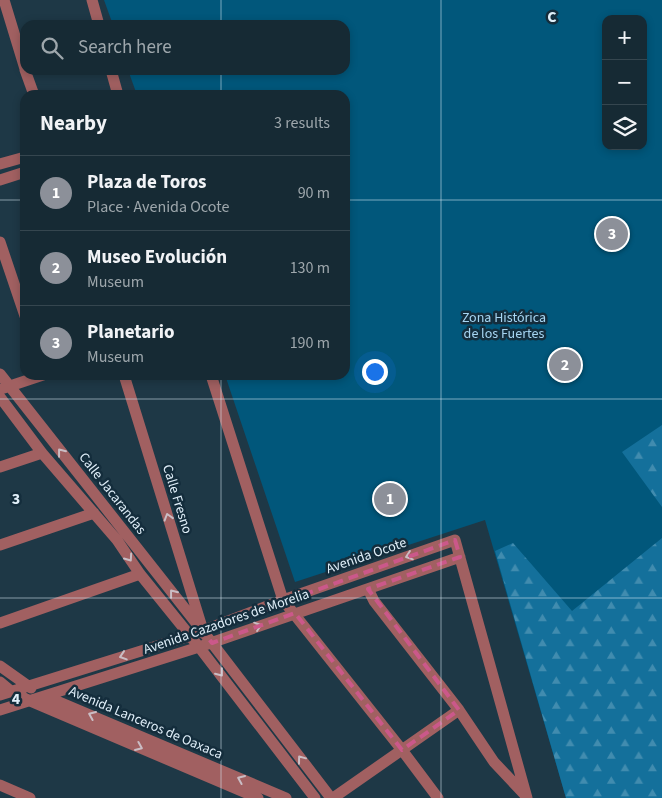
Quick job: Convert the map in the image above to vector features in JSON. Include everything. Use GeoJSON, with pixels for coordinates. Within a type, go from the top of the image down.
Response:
{"type":"FeatureCollection","features":[{"type":"Feature","properties":{"kind":"street"},"geometry":{"type":"LineString","coordinates":[[4,0],[20,53]]}},
{"type":"Feature","properties":{"kind":"street"},"geometry":{"type":"LineString","coordinates":[[92,0],[98,20]]}},
{"type":"Feature","properties":{"kind":"street"},"geometry":{"type":"LineString","coordinates":[[27,75],[32,90]]}},
{"type":"Feature","properties":{"kind":"street"},"geometry":{"type":"LineString","coordinates":[[112,75],[117,90]]}},
{"type":"Feature","properties":{"kind":"street"},"geometry":{"type":"LineString","coordinates":[[0,164],[20,158]]}},
{"type":"Feature","properties":{"kind":"street"},"geometry":{"type":"LineString","coordinates":[[0,180],[20,174]]}},
{"type":"Feature","properties":{"kind":"street"},"geometry":{"type":"LineString","coordinates":[[0,242],[20,301]]}},
{"type":"Feature","properties":{"kind":"street","name":"Calle Jacarandas"},"geometry":{"type":"LineString","coordinates":[[0,374],[5,388],[80,476],[122,538],[212,642],[332,798]]}},
{"type":"Feature","properties":{"kind":"street"},"geometry":{"type":"LineString","coordinates":[[5,388],[28,380]]}},
{"type":"Feature","properties":{"kind":"street","name":"Calle Fresno"},"geometry":{"type":"LineString","coordinates":[[126,380],[203,631]]}},
{"type":"Feature","properties":{"kind":"street"},"geometry":{"type":"LineString","coordinates":[[213,380],[283,600],[438,798]]}},
{"type":"Feature","properties":{"kind":"street","name":"Calle Jacarandas"},"geometry":{"type":"LineString","coordinates":[[0,397],[42,453],[94,513],[122,538],[140,574],[199,647],[315,798]]}},
{"type":"Feature","properties":{"kind":"street"},"geometry":{"type":"LineString","coordinates":[[0,467],[42,453]]}},
{"type":"Feature","properties":{"kind":"street"},"geometry":{"type":"LineString","coordinates":[[69,484],[80,476]]}},
{"type":"Feature","properties":{"kind":"street"},"geometry":{"type":"LineString","coordinates":[[0,546],[94,513]]}},
{"type":"Feature","properties":{"kind":"street","name":"Avenida Ocote"},"geometry":{"type":"LineString","coordinates":[[203,631],[283,600],[455,540],[460,557]]}},
{"type":"Feature","properties":{"kind":"street"},"geometry":{"type":"LineString","coordinates":[[460,557],[527,797]]}},
{"type":"Feature","properties":{"kind":"street","name":"Avenida Cazadores de Morelia"},"geometry":{"type":"LineString","coordinates":[[0,710],[199,647],[460,557]]}},
{"type":"Feature","properties":{"kind":"street"},"geometry":{"type":"LineString","coordinates":[[0,623],[140,574]]}},
{"type":"Feature","properties":{"kind":"street"},"geometry":{"type":"LineString","coordinates":[[368,589],[374,601],[459,710],[494,762],[527,797]]}},
{"type":"Feature","properties":{"kind":"street","name":"Avenida Cazadores de Morelia"},"geometry":{"type":"LineString","coordinates":[[0,696],[203,631]]}},
{"type":"Feature","properties":{"kind":"street","name":"Avenida Lanceros de Oaxaca"},"geometry":{"type":"LineString","coordinates":[[0,666],[46,696],[286,798]]}},
{"type":"Feature","properties":{"kind":"street","name":"Avenida Lanceros de Oaxaca"},"geometry":{"type":"LineString","coordinates":[[0,682],[12,692],[30,701],[258,798]]}},
{"type":"Feature","properties":{"kind":"street"},"geometry":{"type":"LineString","coordinates":[[332,798],[459,710]]}},
{"type":"Feature","properties":{"kind":"street"},"geometry":{"type":"LineString","coordinates":[[0,785],[30,798]]}},
{"type":"Feature","properties":{"kind":"highlighted area"},"geometry":{"type":"Polygon","coordinates":[[[455,540],[460,557],[368,589],[459,710],[402,750],[295,613],[212,643],[203,631],[455,540]]]}},
{"type":"Feature","properties":{"kind":"green space","name":"Zona Histórica de los Fuertes"},"geometry":{"type":"Polygon","coordinates":[[[104,0],[662,0],[662,798],[566,798],[485,520],[295,582],[227,380],[350,380],[350,90],[135,90],[130,75],[350,75],[350,20],[111,20],[104,0]]]}},
{"type":"Feature","properties":{"kind":"green space"},"geometry":{"type":"Polygon","coordinates":[[[662,425],[662,507],[622,452],[662,425]]]}},
{"type":"Feature","properties":{"kind":"green space"},"geometry":{"type":"Polygon","coordinates":[[[662,538],[662,798],[566,798],[495,551],[513,543],[572,611],[662,538]]]}},
{"type":"Feature","properties":{"kind":"place","name":"Planetario"},"geometry":{"type":"Point","coordinates":[612,234]}},
{"type":"Feature","properties":{"kind":"place","name":"Museo Evolución"},"geometry":{"type":"Point","coordinates":[565,365]}},
{"type":"Feature","properties":{"kind":"place","name":"Plaza de Toros"},"geometry":{"type":"Point","coordinates":[390,499]}}]}
